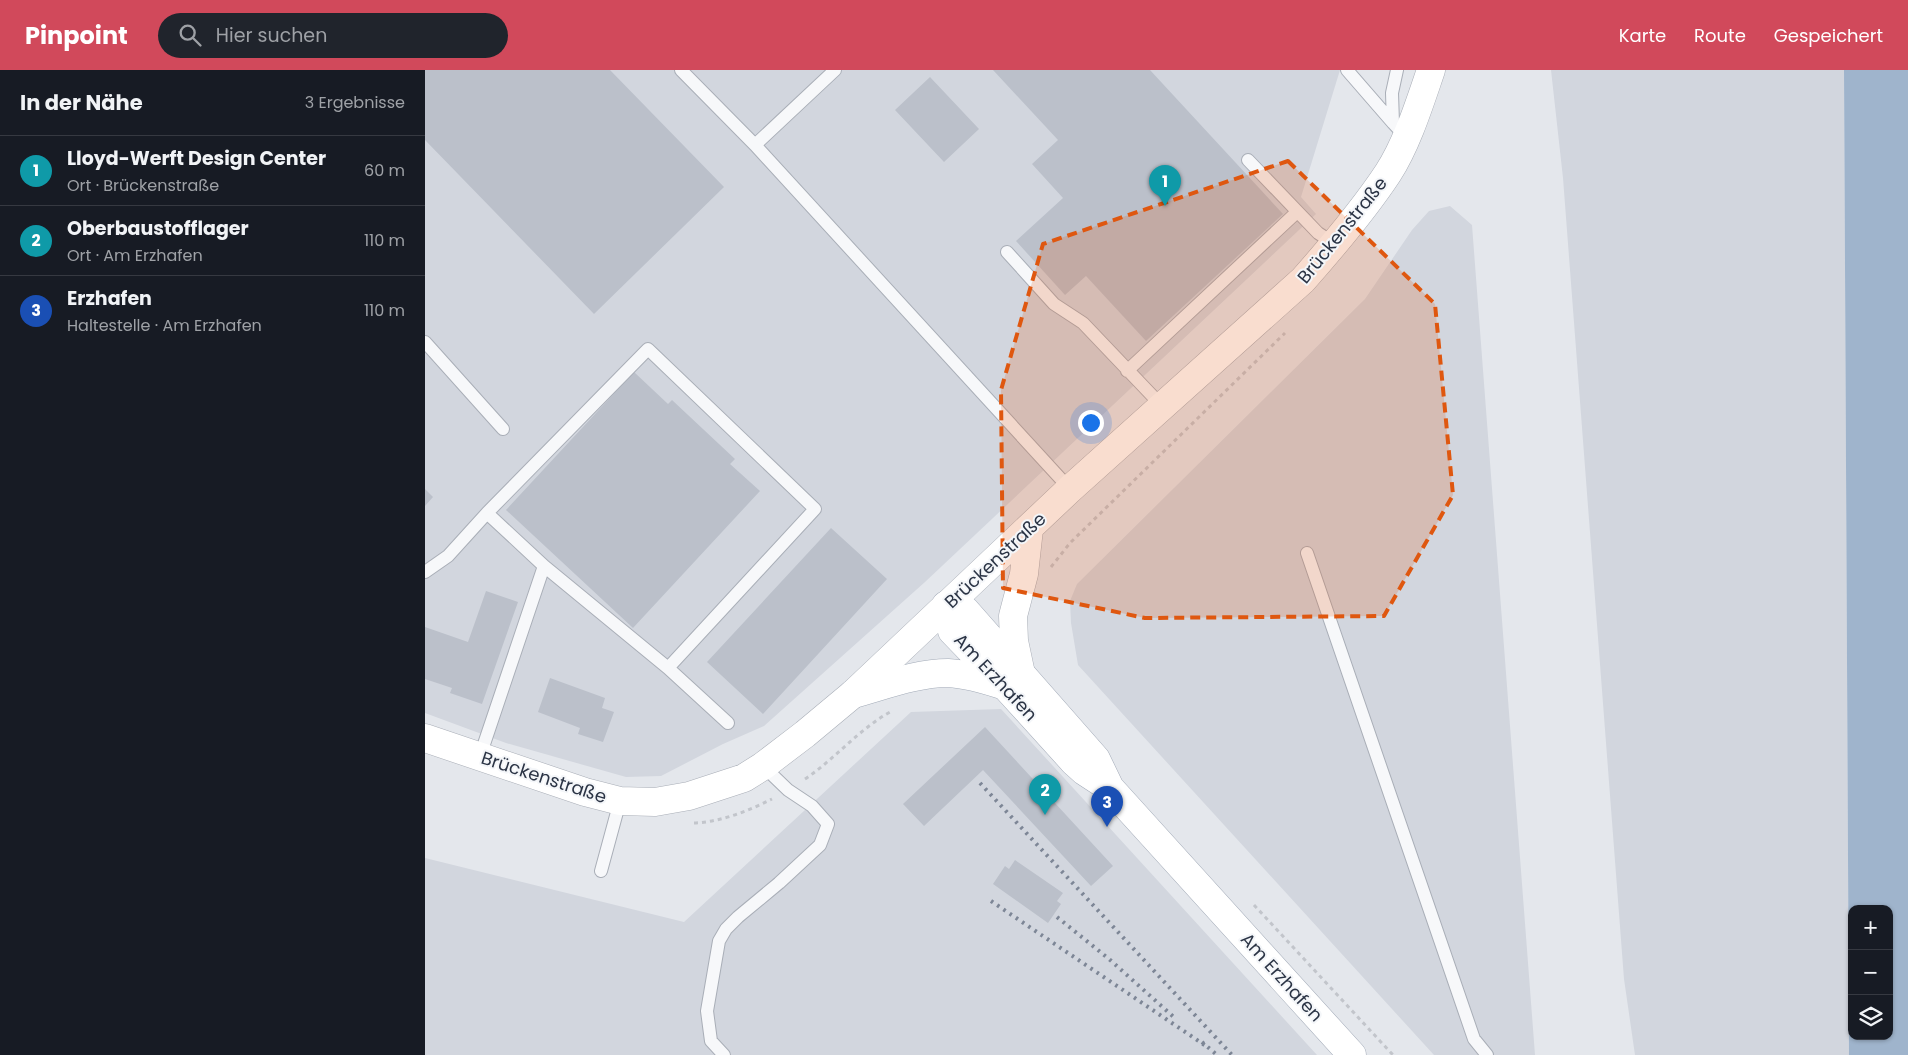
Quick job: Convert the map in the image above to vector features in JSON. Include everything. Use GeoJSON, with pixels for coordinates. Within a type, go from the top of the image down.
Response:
{"type":"FeatureCollection","features":[{"type":"Feature","properties":{"kind":"main road","name":"Brückenstraße"},"geometry":{"type":"LineString","coordinates":[[425,738],[585,792],[620,801],[655,802],[689,796],[744,778],[763,766],[853,694],[1070,489],[1303,280],[1335,244],[1389,172],[1399,130],[1421,99],[1431,70]]}},
{"type":"Feature","properties":{"kind":"main road"},"geometry":{"type":"LineString","coordinates":[[853,694],[921,677],[948,673],[985,679],[1014,680],[1013,616],[1024,574],[1029,529]]}},
{"type":"Feature","properties":{"kind":"main road","name":"Am Erzhafen"},"geometry":{"type":"LineString","coordinates":[[946,605],[965,610],[1014,680],[1096,759],[1110,788],[1352,1055]]}},
{"type":"Feature","properties":{"kind":"lane"},"geometry":{"type":"LineString","coordinates":[[681,70],[755,146],[1070,489]]}},
{"type":"Feature","properties":{"kind":"lane"},"geometry":{"type":"LineString","coordinates":[[755,146],[835,70]]}},
{"type":"Feature","properties":{"kind":"lane"},"geometry":{"type":"LineString","coordinates":[[1347,70],[1399,130]]}},
{"type":"Feature","properties":{"kind":"lane"},"geometry":{"type":"LineString","coordinates":[[1397,70],[1392,93],[1399,130]]}},
{"type":"Feature","properties":{"kind":"lane"},"geometry":{"type":"LineString","coordinates":[[1248,160],[1318,234],[1335,244]]}},
{"type":"Feature","properties":{"kind":"lane"},"geometry":{"type":"LineString","coordinates":[[1127,371],[1297,212]]}},
{"type":"Feature","properties":{"kind":"lane"},"geometry":{"type":"LineString","coordinates":[[1007,252],[1054,304],[1083,323],[1162,406]]}},
{"type":"Feature","properties":{"kind":"lane"},"geometry":{"type":"LineString","coordinates":[[425,342],[503,429]]}},
{"type":"Feature","properties":{"kind":"lane"},"geometry":{"type":"LineString","coordinates":[[425,572],[449,556],[487,512],[648,349],[815,509],[668,668]]}},
{"type":"Feature","properties":{"kind":"lane"},"geometry":{"type":"LineString","coordinates":[[487,512],[544,566],[668,668],[728,723]]}},
{"type":"Feature","properties":{"kind":"lane"},"geometry":{"type":"LineString","coordinates":[[1307,553],[1473,1039],[1487,1055]]}},
{"type":"Feature","properties":{"kind":"lane"},"geometry":{"type":"LineString","coordinates":[[480,756],[544,566]]}},
{"type":"Feature","properties":{"kind":"lane"},"geometry":{"type":"LineString","coordinates":[[724,1055],[711,1041],[707,1011],[719,941],[726,929],[738,917],[779,884],[820,845],[828,824],[812,806],[788,790],[763,766]]}},
{"type":"Feature","properties":{"kind":"lane"},"geometry":{"type":"LineString","coordinates":[[601,871],[620,801]]}},
{"type":"Feature","properties":{"kind":"path"},"geometry":{"type":"LineString","coordinates":[[1049,573],[1052,566],[1070,543],[1275,345],[1287,331]]}},
{"type":"Feature","properties":{"kind":"highlighted area"},"geometry":{"type":"Polygon","coordinates":[[[1288,161],[1435,304],[1453,495],[1384,616],[1145,618],[1003,588],[1001,390],[1043,244],[1288,161]]]}},
{"type":"Feature","properties":{"kind":"shaded area"},"geometry":{"type":"Polygon","coordinates":[[[425,70],[1340,70],[1301,197],[1316,214],[925,582],[764,726],[723,744],[661,776],[626,777],[506,743],[425,713],[425,70]]]}},
{"type":"Feature","properties":{"kind":"shaded area"},"geometry":{"type":"Polygon","coordinates":[[[1551,70],[1844,70],[1849,1055],[1635,1055],[1624,979],[1563,178],[1551,70]]]}},
{"type":"Feature","properties":{"kind":"shaded area"},"geometry":{"type":"Polygon","coordinates":[[[1450,206],[1472,225],[1535,1055],[1434,1055],[1078,665],[1071,623],[1070,601],[1077,584],[1365,299],[1412,230],[1429,211],[1450,206]]]}},
{"type":"Feature","properties":{"kind":"shaded area"},"geometry":{"type":"Polygon","coordinates":[[[1001,709],[1317,1055],[425,1055],[425,858],[684,922],[911,712],[1001,709]]]}},
{"type":"Feature","properties":{"kind":"water"},"geometry":{"type":"Polygon","coordinates":[[[1844,70],[1908,70],[1908,1055],[1849,1055],[1849,1040],[1893,1040],[1893,905],[1848,905],[1844,70]]]}},
{"type":"Feature","properties":{"kind":"building"},"geometry":{"type":"Polygon","coordinates":[[[425,70],[610,70],[724,187],[594,314],[425,140],[425,70]]]}},
{"type":"Feature","properties":{"kind":"building"},"geometry":{"type":"Polygon","coordinates":[[[993,70],[1150,70],[1283,214],[1146,341],[1086,276],[1065,295],[1016,241],[1063,198],[1032,164],[1058,140],[993,70]]]}},
{"type":"Feature","properties":{"kind":"building"},"geometry":{"type":"Polygon","coordinates":[[[930,77],[979,129],[944,162],[895,110],[930,77]]]}},
{"type":"Feature","properties":{"kind":"building"},"geometry":{"type":"Polygon","coordinates":[[[634,372],[668,404],[672,400],[735,459],[730,464],[760,491],[633,628],[506,510],[634,372]]]}},
{"type":"Feature","properties":{"kind":"building"},"geometry":{"type":"Polygon","coordinates":[[[425,489],[433,497],[425,506],[425,489]]]}},
{"type":"Feature","properties":{"kind":"building"},"geometry":{"type":"Polygon","coordinates":[[[831,528],[887,579],[763,714],[707,662],[831,528]]]}},
{"type":"Feature","properties":{"kind":"building"},"geometry":{"type":"Polygon","coordinates":[[[486,591],[518,602],[482,704],[450,693],[452,688],[425,679],[425,627],[468,642],[486,591]]]}},
{"type":"Feature","properties":{"kind":"building"},"geometry":{"type":"Polygon","coordinates":[[[550,678],[605,698],[602,708],[614,712],[603,742],[578,734],[580,728],[538,712],[550,678]]]}},
{"type":"Feature","properties":{"kind":"building"},"geometry":{"type":"Polygon","coordinates":[[[985,727],[1113,866],[1091,886],[983,770],[924,826],[903,804],[985,727]]]}},
{"type":"Feature","properties":{"kind":"building"},"geometry":{"type":"Polygon","coordinates":[[[1015,860],[1063,893],[1057,901],[1061,904],[1048,923],[993,884],[1005,866],[1009,869],[1015,860]]]}},
{"type":"Feature","properties":{"kind":"railway"},"geometry":{"type":"LineString","coordinates":[[980,783],[1232,1055]]}},
{"type":"Feature","properties":{"kind":"railway"},"geometry":{"type":"LineString","coordinates":[[991,901],[1206,1046]]}},
{"type":"Feature","properties":{"kind":"railway"},"geometry":{"type":"LineString","coordinates":[[1057,917],[1109,959],[1176,1019]]}},
{"type":"Feature","properties":{"kind":"railway"},"geometry":{"type":"LineString","coordinates":[[1202,1042],[1217,1055]]}},
{"type":"Feature","properties":{"kind":"place","name":"Lloyd-Werft Design Center"},"geometry":{"type":"Point","coordinates":[1165,206]}},
{"type":"Feature","properties":{"kind":"place","name":"Oberbaustofflager"},"geometry":{"type":"Point","coordinates":[1045,815]}},
{"type":"Feature","properties":{"kind":"place","name":"Erzhafen"},"geometry":{"type":"Point","coordinates":[1107,827]}}]}
